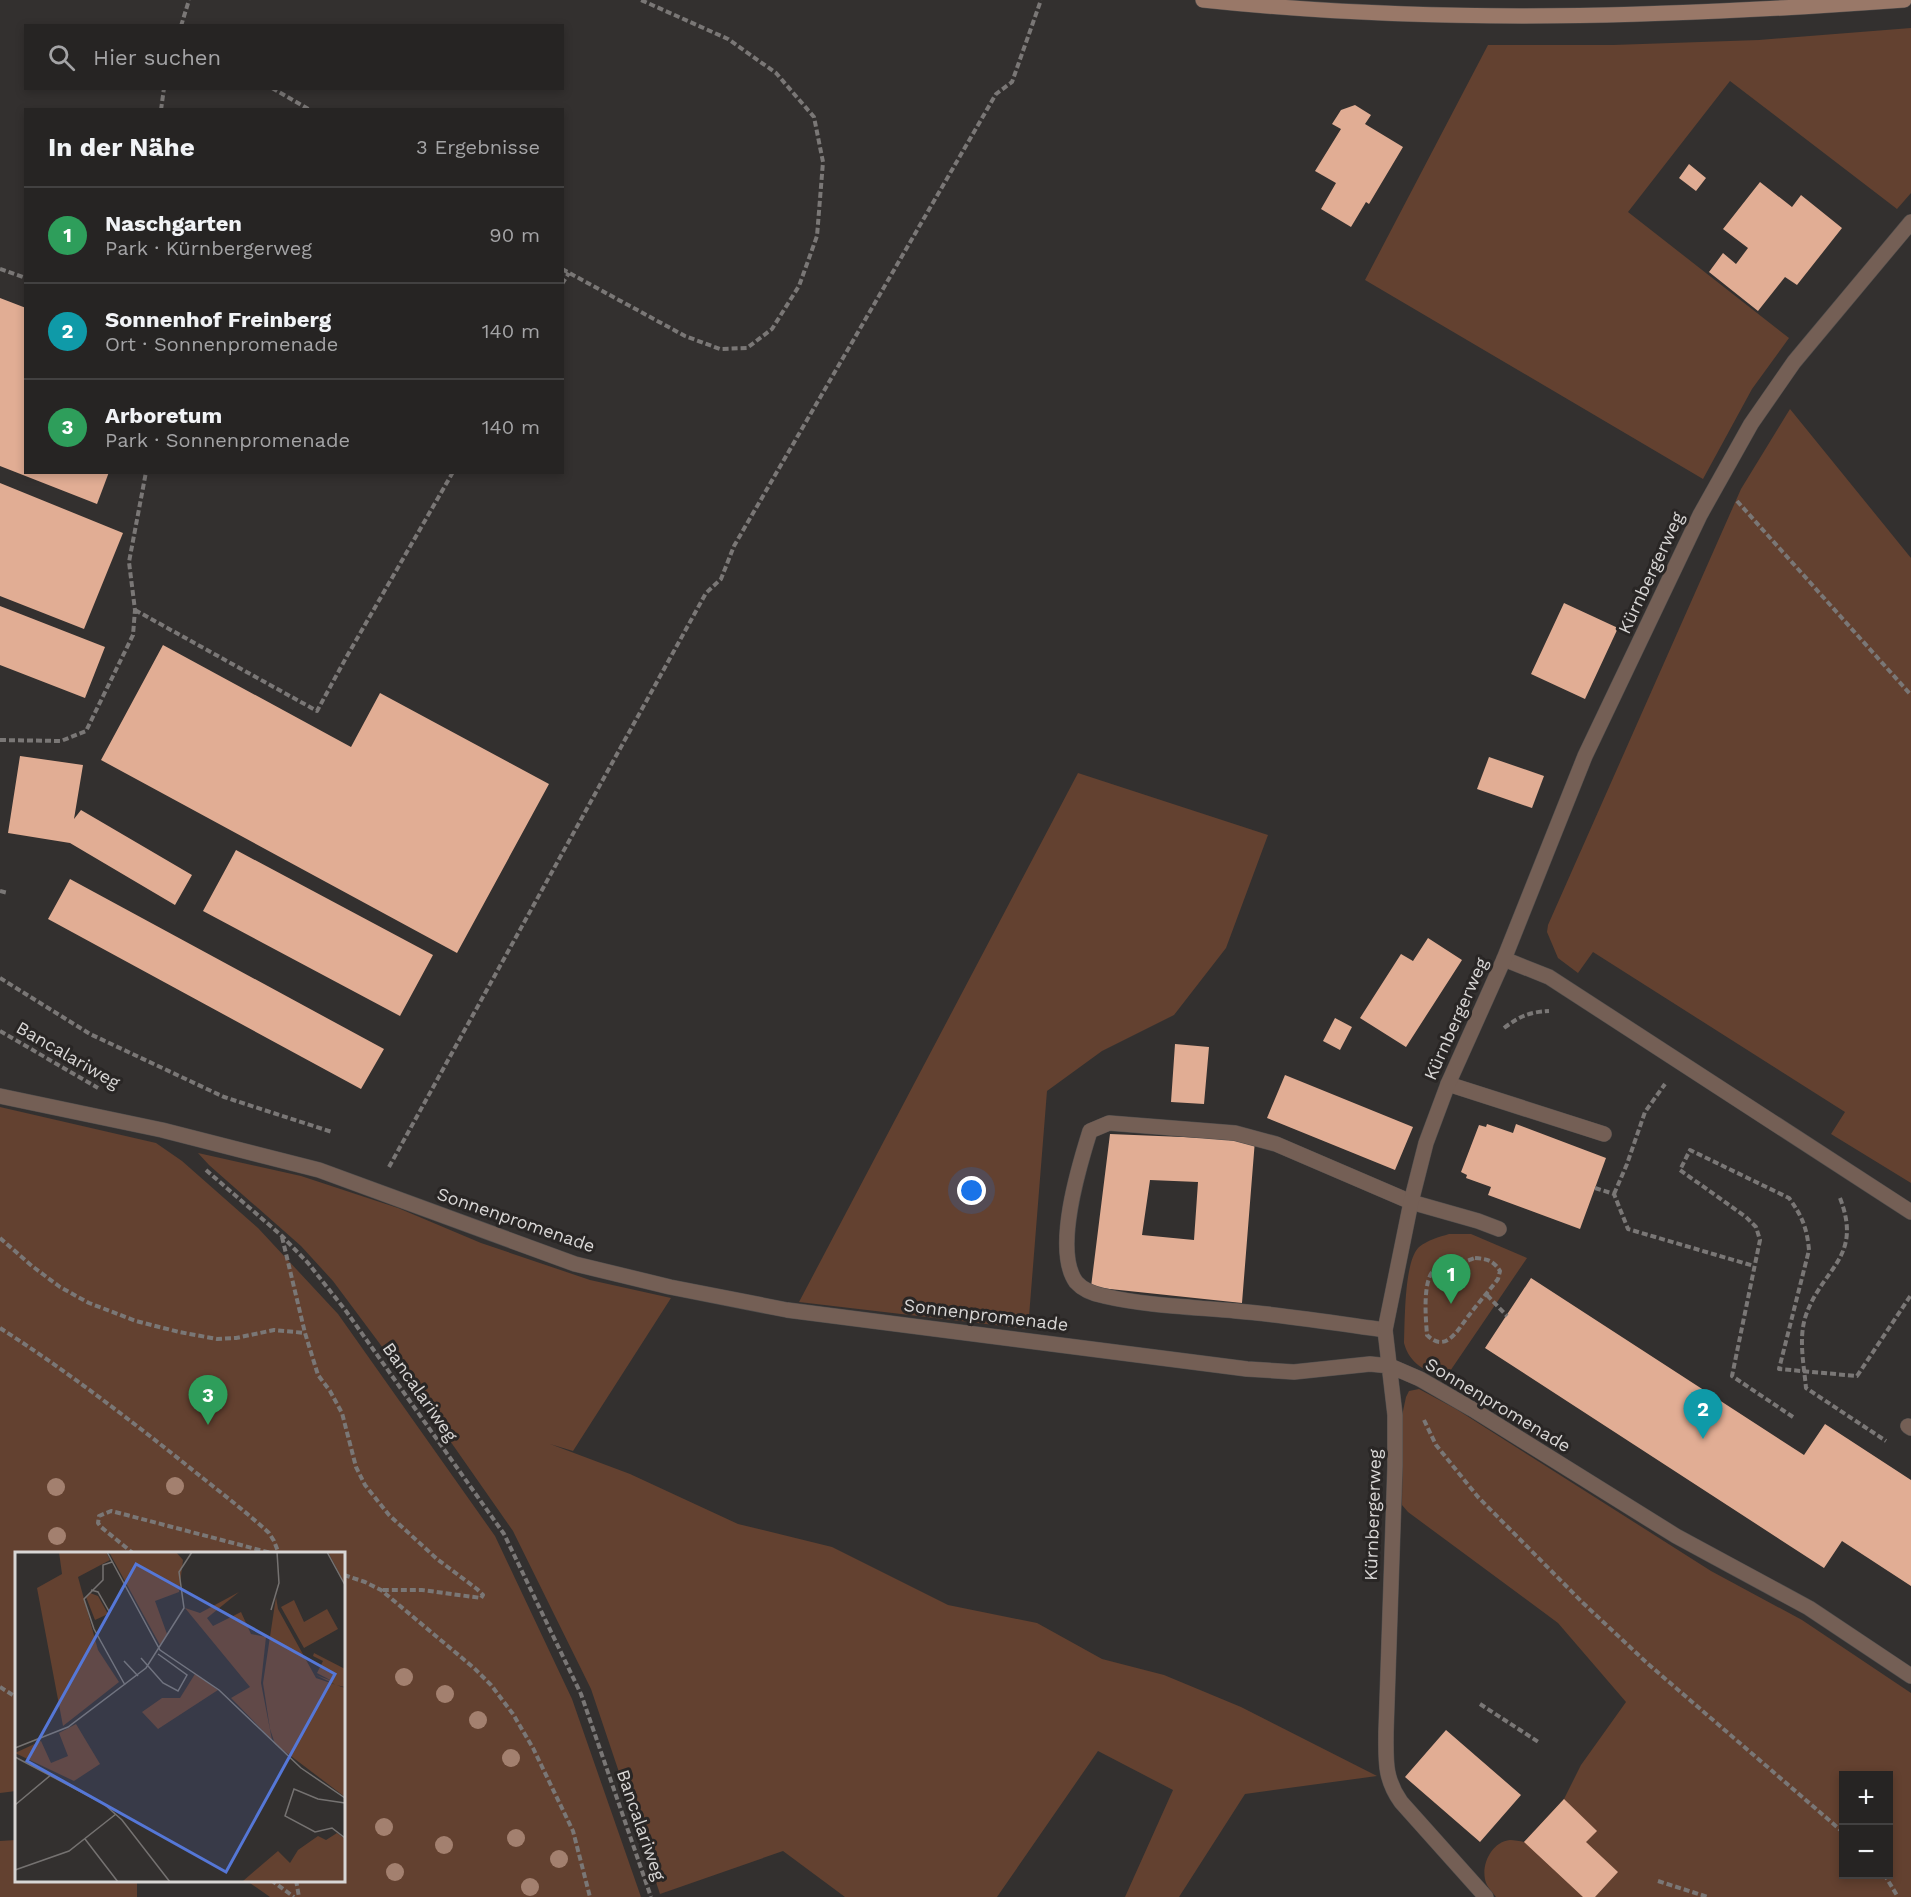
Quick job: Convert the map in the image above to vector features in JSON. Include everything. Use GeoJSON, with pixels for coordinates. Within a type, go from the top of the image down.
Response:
{"type":"FeatureCollection","features":[{"type":"Feature","properties":{"kind":"street"},"geometry":{"type":"LineString","coordinates":[[1203,0],[1271,7],[1434,16],[1677,6],[1791,8],[1904,0]]}},
{"type":"Feature","properties":{"kind":"street","name":"Kürnbergerweg"},"geometry":{"type":"LineString","coordinates":[[1486,1897],[1401,1802],[1390,1785],[1386,1768],[1395,1401],[1385,1330],[1411,1202],[1426,1143],[1448,1084],[1504,959],[1585,756],[1700,515],[1751,424],[1794,362],[1911,222]]}},
{"type":"Feature","properties":{"kind":"street"},"geometry":{"type":"LineString","coordinates":[[1504,959],[1549,977],[1911,1212]]}},
{"type":"Feature","properties":{"kind":"street"},"geometry":{"type":"LineString","coordinates":[[1448,1084],[1604,1134]]}},
{"type":"Feature","properties":{"kind":"street","name":"Sonnenpromenade"},"geometry":{"type":"LineString","coordinates":[[0,1096],[162,1130],[319,1170],[575,1264],[670,1287],[787,1310],[1246,1369],[1294,1372],[1356,1364],[1390,1366],[1441,1390],[1676,1536],[1809,1608],[1911,1676]]}},
{"type":"Feature","properties":{"kind":"street"},"geometry":{"type":"LineString","coordinates":[[1385,1330],[1159,1304],[1105,1296],[1088,1291],[1077,1282],[1071,1271],[1066,1240],[1072,1203],[1090,1131],[1109,1123],[1235,1133],[1276,1144],[1411,1202],[1499,1229]]}},
{"type":"Feature","properties":{"kind":"path"},"geometry":{"type":"LineString","coordinates":[[182,24],[189,0]]}},
{"type":"Feature","properties":{"kind":"path"},"geometry":{"type":"LineString","coordinates":[[564,270],[685,336],[720,349],[747,348],[772,329],[798,286],[817,236],[823,162],[814,117],[776,73],[728,39],[641,0]]}},
{"type":"Feature","properties":{"kind":"path"},"geometry":{"type":"LineString","coordinates":[[375,1191],[706,593],[721,579],[734,546],[996,94],[1012,82],[1041,0]]}},
{"type":"Feature","properties":{"kind":"path"},"geometry":{"type":"LineString","coordinates":[[161,108],[164,90]]}},
{"type":"Feature","properties":{"kind":"path"},"geometry":{"type":"LineString","coordinates":[[275,90],[307,108]]}},
{"type":"Feature","properties":{"kind":"path"},"geometry":{"type":"LineString","coordinates":[[0,268],[24,277]]}},
{"type":"Feature","properties":{"kind":"path"},"geometry":{"type":"LineString","coordinates":[[564,281],[569,273]]}},
{"type":"Feature","properties":{"kind":"path"},"geometry":{"type":"LineString","coordinates":[[0,740],[61,741],[86,731],[133,635],[135,610],[129,562],[146,474]]}},
{"type":"Feature","properties":{"kind":"path"},"geometry":{"type":"LineString","coordinates":[[135,610],[317,711],[346,656],[452,474]]}},
{"type":"Feature","properties":{"kind":"path"},"geometry":{"type":"LineString","coordinates":[[1731,494],[1911,695]]}},
{"type":"Feature","properties":{"kind":"path"},"geometry":{"type":"LineString","coordinates":[[0,891],[8,893]]}},
{"type":"Feature","properties":{"kind":"path"},"geometry":{"type":"LineString","coordinates":[[0,978],[90,1034],[224,1097],[332,1132]]}},
{"type":"Feature","properties":{"kind":"path"},"geometry":{"type":"LineString","coordinates":[[1502,1029],[1520,1016],[1556,1010]]}},
{"type":"Feature","properties":{"kind":"path","name":"Bancalariweg"},"geometry":{"type":"LineString","coordinates":[[0,1031],[101,1089]]}},
{"type":"Feature","properties":{"kind":"path"},"geometry":{"type":"LineString","coordinates":[[1661,1090],[1645,1112],[1628,1164],[1614,1194],[1628,1229],[1754,1266]]}},
{"type":"Feature","properties":{"kind":"path"},"geometry":{"type":"LineString","coordinates":[[1793,1417],[1732,1376],[1760,1240],[1756,1227],[1746,1217],[1680,1170],[1690,1150],[1789,1198],[1799,1212],[1807,1232],[1809,1250],[1779,1369],[1857,1376],[1911,1295]]}},
{"type":"Feature","properties":{"kind":"path","name":"Bancalariweg"},"geometry":{"type":"LineString","coordinates":[[204,1168],[282,1236],[308,1263],[345,1311],[504,1534],[581,1694],[651,1897]]}},
{"type":"Feature","properties":{"kind":"path"},"geometry":{"type":"LineString","coordinates":[[1595,1188],[1614,1194]]}},
{"type":"Feature","properties":{"kind":"path"},"geometry":{"type":"LineString","coordinates":[[1839,1195],[1846,1214],[1848,1235],[1843,1253],[1813,1299],[1805,1317],[1802,1339],[1806,1388],[1886,1441]]}},
{"type":"Feature","properties":{"kind":"path"},"geometry":{"type":"LineString","coordinates":[[282,1236],[305,1333],[318,1375],[342,1413],[356,1467],[365,1485],[389,1515],[437,1559],[483,1595],[481,1598],[422,1590],[381,1590]]}},
{"type":"Feature","properties":{"kind":"path"},"geometry":{"type":"LineString","coordinates":[[0,1238],[60,1287],[89,1303],[136,1321],[217,1339],[236,1338],[274,1330],[305,1333]]}},
{"type":"Feature","properties":{"kind":"path"},"geometry":{"type":"LineString","coordinates":[[1475,1258],[1492,1260],[1500,1271],[1498,1279],[1487,1295],[1454,1337],[1441,1342],[1432,1340],[1427,1335],[1427,1282],[1431,1273],[1437,1268],[1475,1258]]}},
{"type":"Feature","properties":{"kind":"path"},"geometry":{"type":"LineString","coordinates":[[1487,1295],[1507,1316]]}},
{"type":"Feature","properties":{"kind":"path"},"geometry":{"type":"LineString","coordinates":[[0,1328],[36,1351],[120,1413],[189,1468],[269,1533],[277,1552]]}},
{"type":"Feature","properties":{"kind":"path"},"geometry":{"type":"LineString","coordinates":[[1422,1416],[1436,1445],[1478,1497],[1583,1603],[1647,1664],[1839,1829]]}},
{"type":"Feature","properties":{"kind":"path"},"geometry":{"type":"LineString","coordinates":[[132,1552],[101,1527],[98,1523],[99,1516],[111,1511],[269,1552]]}},
{"type":"Feature","properties":{"kind":"path"},"geometry":{"type":"LineString","coordinates":[[345,1575],[381,1590],[491,1685],[513,1714],[533,1748],[573,1831],[590,1897]]}},
{"type":"Feature","properties":{"kind":"path"},"geometry":{"type":"LineString","coordinates":[[0,1687],[15,1696]]}},
{"type":"Feature","properties":{"kind":"path"},"geometry":{"type":"LineString","coordinates":[[1480,1704],[1540,1743]]}},
{"type":"Feature","properties":{"kind":"path"},"geometry":{"type":"LineString","coordinates":[[1887,1879],[1898,1897]]}},
{"type":"Feature","properties":{"kind":"path"},"geometry":{"type":"LineString","coordinates":[[1658,1881],[1708,1897]]}},
{"type":"Feature","properties":{"kind":"path"},"geometry":{"type":"LineString","coordinates":[[272,1882],[294,1897]]}},
{"type":"Feature","properties":{"kind":"path"},"geometry":{"type":"LineString","coordinates":[[296,1882],[299,1897]]}},
{"type":"Feature","properties":{"kind":"shaded area"},"geometry":{"type":"Polygon","coordinates":[[[1911,28],[1911,193],[1897,209],[1730,81],[1628,212],[1789,338],[1752,389],[1703,479],[1365,280],[1488,45],[1613,45],[1759,40],[1911,28]]]}},
{"type":"Feature","properties":{"kind":"shaded area"},"geometry":{"type":"Polygon","coordinates":[[[1790,409],[1911,558],[1911,1183],[1831,1134],[1845,1112],[1593,952],[1578,973],[1558,958],[1547,932],[1548,925],[1741,489],[1790,409]]]}},
{"type":"Feature","properties":{"kind":"shaded area"},"geometry":{"type":"Polygon","coordinates":[[[1078,773],[1268,835],[1226,948],[1174,1015],[1102,1051],[1047,1091],[1028,1329],[799,1302],[1078,773]]]}},
{"type":"Feature","properties":{"kind":"shaded area"},"geometry":{"type":"Polygon","coordinates":[[[0,1107],[156,1143],[182,1161],[258,1228],[338,1314],[495,1536],[572,1699],[641,1897],[270,1897],[248,1882],[345,1882],[345,1552],[15,1552],[15,1791],[0,1793],[0,1107]]]}},
{"type":"Feature","properties":{"kind":"shaded area"},"geometry":{"type":"Polygon","coordinates":[[[198,1153],[301,1176],[398,1208],[481,1243],[590,1280],[671,1298],[573,1451],[550,1444],[630,1474],[738,1524],[832,1547],[948,1605],[1037,1623],[1102,1659],[1164,1675],[1241,1707],[1377,1776],[1245,1794],[1179,1897],[1125,1897],[1173,1790],[1098,1751],[997,1897],[845,1897],[783,1851],[660,1894],[591,1689],[513,1531],[418,1395],[333,1281],[301,1246],[198,1153]]]}},
{"type":"Feature","properties":{"kind":"shaded area"},"geometry":{"type":"Polygon","coordinates":[[[1449,1234],[1471,1234],[1527,1258],[1444,1380],[1419,1366],[1410,1357],[1404,1343],[1406,1292],[1414,1254],[1426,1242],[1449,1234]]]}},
{"type":"Feature","properties":{"kind":"shaded area"},"geometry":{"type":"Polygon","coordinates":[[[1419,1389],[1456,1409],[1711,1571],[1802,1620],[1911,1693],[1911,1897],[1496,1897],[1488,1886],[1484,1872],[1485,1864],[1492,1851],[1503,1842],[1510,1840],[1524,1842],[1564,1799],[1581,1765],[1626,1702],[1558,1623],[1408,1512],[1402,1505],[1403,1411],[1409,1391],[1419,1389]]]}},
{"type":"Feature","properties":{"kind":"shaded area"},"geometry":{"type":"Polygon","coordinates":[[[15,1840],[15,1882],[137,1882],[137,1897],[0,1897],[0,1841],[15,1840]]]}},
{"type":"Feature","properties":{"kind":"building"},"geometry":{"type":"Polygon","coordinates":[[[1355,105],[1371,115],[1365,124],[1403,147],[1369,204],[1366,202],[1351,227],[1321,209],[1336,183],[1315,171],[1341,129],[1332,124],[1341,110],[1355,105]]]}},
{"type":"Feature","properties":{"kind":"building"},"geometry":{"type":"Polygon","coordinates":[[[1689,164],[1706,178],[1696,191],[1679,178],[1689,164]]]}},
{"type":"Feature","properties":{"kind":"building"},"geometry":{"type":"Polygon","coordinates":[[[1760,182],[1792,207],[1801,195],[1842,228],[1797,285],[1785,277],[1758,311],[1709,272],[1723,253],[1736,264],[1748,248],[1723,229],[1760,182]]]}},
{"type":"Feature","properties":{"kind":"building"},"geometry":{"type":"Polygon","coordinates":[[[0,298],[24,307],[24,474],[108,474],[97,504],[0,466],[0,298]]]}},
{"type":"Feature","properties":{"kind":"building"},"geometry":{"type":"Polygon","coordinates":[[[0,483],[123,533],[84,629],[0,596],[0,483]]]}},
{"type":"Feature","properties":{"kind":"building"},"geometry":{"type":"Polygon","coordinates":[[[1564,603],[1618,628],[1585,699],[1531,674],[1564,603]]]}},
{"type":"Feature","properties":{"kind":"building"},"geometry":{"type":"Polygon","coordinates":[[[0,606],[105,647],[85,698],[0,665],[0,606]]]}},
{"type":"Feature","properties":{"kind":"building"},"geometry":{"type":"Polygon","coordinates":[[[163,645],[351,747],[380,693],[549,784],[457,953],[101,760],[163,645]]]}},
{"type":"Feature","properties":{"kind":"building"},"geometry":{"type":"Polygon","coordinates":[[[20,756],[83,765],[74,819],[81,810],[192,875],[175,905],[70,843],[8,833],[20,756]]]}},
{"type":"Feature","properties":{"kind":"building"},"geometry":{"type":"Polygon","coordinates":[[[1489,757],[1544,776],[1532,808],[1477,789],[1489,757]]]}},
{"type":"Feature","properties":{"kind":"building"},"geometry":{"type":"Polygon","coordinates":[[[236,850],[433,955],[400,1016],[203,911],[236,850]]]}},
{"type":"Feature","properties":{"kind":"building"},"geometry":{"type":"Polygon","coordinates":[[[70,879],[384,1049],[361,1089],[48,919],[70,879]]]}},
{"type":"Feature","properties":{"kind":"building"},"geometry":{"type":"Polygon","coordinates":[[[1428,938],[1462,960],[1406,1047],[1360,1018],[1401,954],[1413,961],[1428,938]]]}},
{"type":"Feature","properties":{"kind":"building"},"geometry":{"type":"Polygon","coordinates":[[[1335,1018],[1352,1027],[1340,1050],[1323,1041],[1335,1018]]]}},
{"type":"Feature","properties":{"kind":"building"},"geometry":{"type":"Polygon","coordinates":[[[1175,1044],[1209,1047],[1204,1104],[1171,1102],[1175,1044]]]}},
{"type":"Feature","properties":{"kind":"building"},"geometry":{"type":"Polygon","coordinates":[[[1285,1075],[1413,1127],[1395,1170],[1267,1118],[1285,1075]]]}},
{"type":"Feature","properties":{"kind":"building"},"geometry":{"type":"Polygon","coordinates":[[[1487,1124],[1513,1133],[1516,1124],[1606,1158],[1580,1229],[1488,1195],[1491,1187],[1466,1178],[1467,1175],[1461,1172],[1479,1125],[1486,1127],[1487,1124]]]}},
{"type":"Feature","properties":{"kind":"building"},"geometry":{"type":"Polygon","coordinates":[[[1110,1134],[1255,1140],[1242,1303],[1091,1287],[1110,1134]],[[1150,1180],[1142,1235],[1194,1240],[1198,1182],[1150,1180]]]}},
{"type":"Feature","properties":{"kind":"building"},"geometry":{"type":"Polygon","coordinates":[[[1531,1278],[1804,1455],[1825,1424],[1911,1480],[1911,1586],[1842,1541],[1824,1568],[1485,1348],[1531,1278]]]}},
{"type":"Feature","properties":{"kind":"building"},"geometry":{"type":"Polygon","coordinates":[[[1446,1730],[1521,1795],[1480,1842],[1405,1777],[1446,1730]]]}},
{"type":"Feature","properties":{"kind":"building"},"geometry":{"type":"Polygon","coordinates":[[[1564,1799],[1597,1831],[1586,1842],[1618,1872],[1595,1897],[1583,1897],[1524,1842],[1564,1799]]]}},
{"type":"Feature","properties":{"kind":"place","name":"Naschgarten"},"geometry":{"type":"Point","coordinates":[1451,1304]}},
{"type":"Feature","properties":{"kind":"place","name":"Arboretum"},"geometry":{"type":"Point","coordinates":[208,1425]}},
{"type":"Feature","properties":{"kind":"place","name":"Sonnenhof Freinberg"},"geometry":{"type":"Point","coordinates":[1703,1439]}}]}
